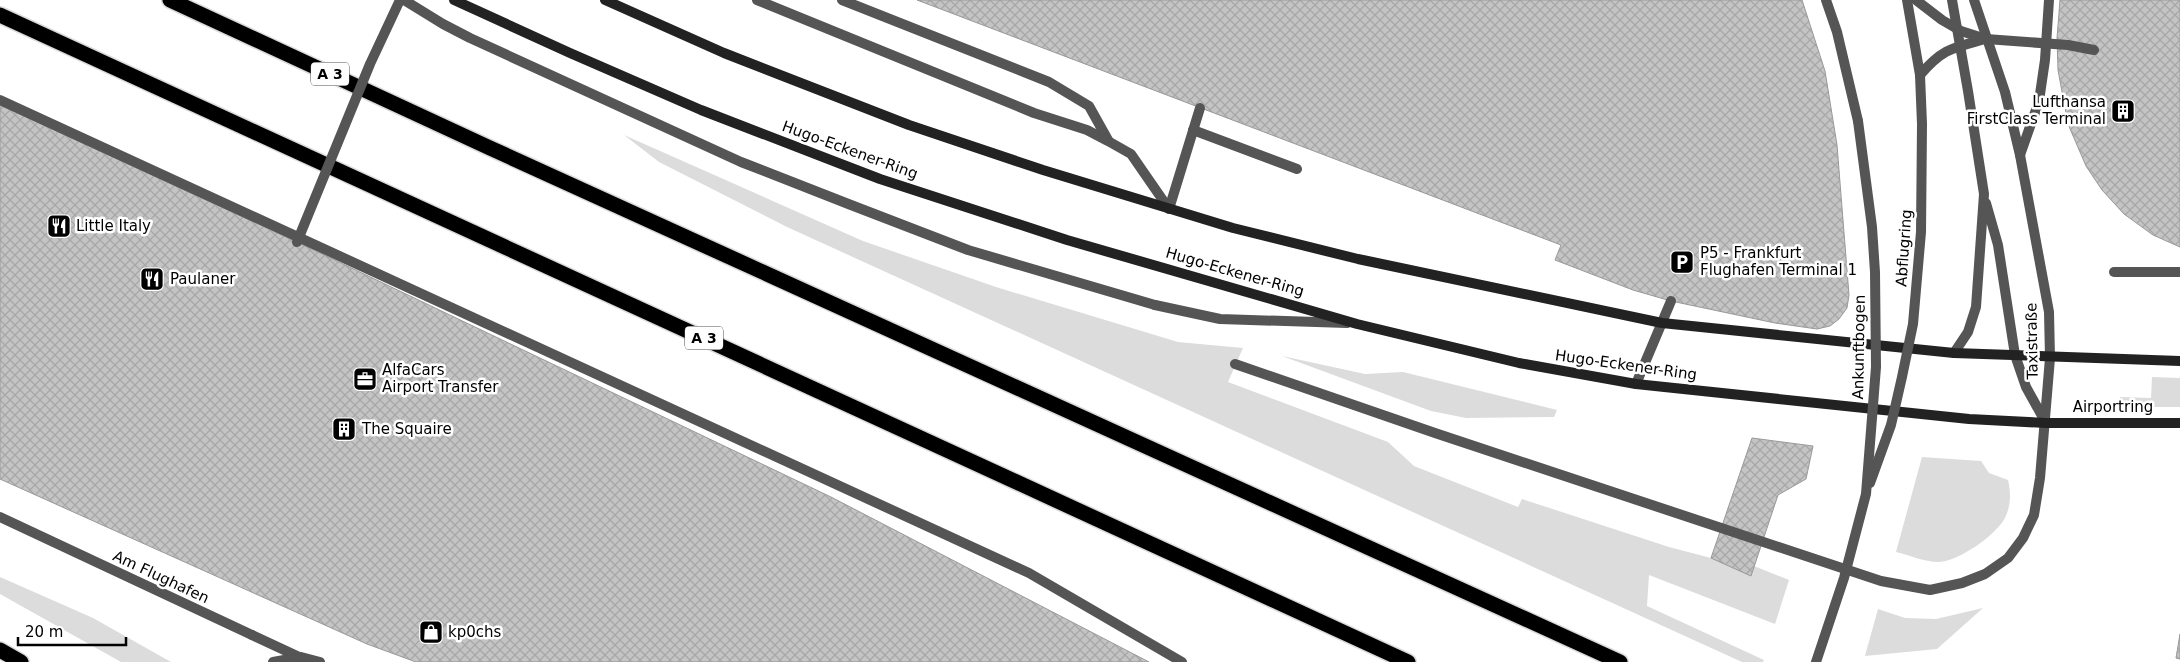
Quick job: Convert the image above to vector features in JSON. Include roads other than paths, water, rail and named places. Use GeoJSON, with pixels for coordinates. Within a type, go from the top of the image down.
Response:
{"type":"FeatureCollection","features":[{"type":"Feature","properties":{"kind":"highway","name":"A 3"},"geometry":{"type":"LineString","coordinates":[[170,0],[490,148],[1620,662]]}},
{"type":"Feature","properties":{"kind":"highway","name":"A 3"},"geometry":{"type":"LineString","coordinates":[[0,15],[1408,662]]}},
{"type":"Feature","properties":{"kind":"highway"},"geometry":{"type":"LineString","coordinates":[[0,650],[21,662]]}},
{"type":"Feature","properties":{"kind":"street"},"geometry":{"type":"LineString","coordinates":[[297,242],[370,64],[400,0]]}},
{"type":"Feature","properties":{"kind":"street"},"geometry":{"type":"LineString","coordinates":[[404,0],[442,24],[470,38],[740,162],[968,250],[1155,305],[1220,319],[1357,324]]}},
{"type":"Feature","properties":{"kind":"street","name":"Hugo-Eckener-Ring"},"geometry":{"type":"LineString","coordinates":[[454,0],[701,110],[880,179],[1067,240],[1357,324],[1519,363],[1636,384],[1961,418],[2046,423]]}},
{"type":"Feature","properties":{"kind":"street"},"geometry":{"type":"LineString","coordinates":[[604,0],[724,53],[909,124],[1043,170],[1233,228],[1358,258],[1662,323],[1954,353],[2050,358],[2180,361]]}},
{"type":"Feature","properties":{"kind":"street"},"geometry":{"type":"LineString","coordinates":[[757,0],[1034,113],[1087,130],[1131,154],[1169,209]]}},
{"type":"Feature","properties":{"kind":"street"},"geometry":{"type":"LineString","coordinates":[[842,0],[1049,82],[1089,106],[1108,141]]}},
{"type":"Feature","properties":{"kind":"street","name":"Ankunftbogen"},"geometry":{"type":"LineString","coordinates":[[1816,662],[1844,578],[1866,494],[1876,367],[1875,272],[1872,227],[1858,121],[1838,32],[1826,0]]}},
{"type":"Feature","properties":{"kind":"street","name":"Abflugring"},"geometry":{"type":"LineString","coordinates":[[1866,494],[1891,425],[1912,324],[1922,232],[1923,176],[1920,75],[1907,0]]}},
{"type":"Feature","properties":{"kind":"street"},"geometry":{"type":"LineString","coordinates":[[1916,0],[1948,24],[1986,39],[2068,45],[2094,50]]}},
{"type":"Feature","properties":{"kind":"street","name":"Taxistraße"},"geometry":{"type":"LineString","coordinates":[[1952,0],[1984,194],[1998,245],[2015,355],[2026,387],[2046,423]]}},
{"type":"Feature","properties":{"kind":"street","name":"Taxistraße"},"geometry":{"type":"LineString","coordinates":[[1974,0],[2005,92],[2020,155],[2049,312],[2050,358],[2046,423]]}},
{"type":"Feature","properties":{"kind":"street"},"geometry":{"type":"LineString","coordinates":[[2020,155],[2039,101],[2045,60],[2049,0]]}},
{"type":"Feature","properties":{"kind":"street"},"geometry":{"type":"LineString","coordinates":[[1920,75],[1935,57],[1944,52],[1986,39]]}},
{"type":"Feature","properties":{"kind":"street"},"geometry":{"type":"LineString","coordinates":[[0,100],[1029,573],[1182,662]]}},
{"type":"Feature","properties":{"kind":"street"},"geometry":{"type":"LineString","coordinates":[[1169,209],[1200,108]]}},
{"type":"Feature","properties":{"kind":"street"},"geometry":{"type":"LineString","coordinates":[[1193,130],[1298,169]]}},
{"type":"Feature","properties":{"kind":"street","name":"Taxistraße"},"geometry":{"type":"LineString","coordinates":[[1954,353],[1968,332],[1976,307],[1984,194]]}},
{"type":"Feature","properties":{"kind":"street"},"geometry":{"type":"LineString","coordinates":[[2114,272],[2180,272]]}},
{"type":"Feature","properties":{"kind":"street"},"geometry":{"type":"LineString","coordinates":[[1636,384],[1670,301]]}},
{"type":"Feature","properties":{"kind":"street"},"geometry":{"type":"LineString","coordinates":[[1235,364],[1444,436],[1881,581],[1930,590],[1962,584],[1985,574],[2008,558],[2023,538],[2034,515],[2046,423]]}},
{"type":"Feature","properties":{"kind":"street","name":"Airportring"},"geometry":{"type":"LineString","coordinates":[[2046,423],[2180,422]]}},
{"type":"Feature","properties":{"kind":"street","name":"Am Flughafen"},"geometry":{"type":"LineString","coordinates":[[0,517],[310,662]]}},
{"type":"Feature","properties":{"kind":"street"},"geometry":{"type":"LineString","coordinates":[[273,662],[301,657],[320,662]]}},
{"type":"Feature","properties":{"kind":"place","name":"Lufthansa FirstClass Terminal"},"geometry":{"type":"Point","coordinates":[2123,111]}},
{"type":"Feature","properties":{"kind":"place","name":"Little Italy"},"geometry":{"type":"Point","coordinates":[59,226]}},
{"type":"Feature","properties":{"kind":"place","name":"P5 - Frankfurt Flughafen Terminal 1"},"geometry":{"type":"Point","coordinates":[1682,262]}},
{"type":"Feature","properties":{"kind":"place","name":"Paulaner"},"geometry":{"type":"Point","coordinates":[152,279]}},
{"type":"Feature","properties":{"kind":"place","name":"AlfaCars Airport Transfer"},"geometry":{"type":"Point","coordinates":[365,379]}},
{"type":"Feature","properties":{"kind":"place","name":"The Squaire"},"geometry":{"type":"Point","coordinates":[344,429]}},
{"type":"Feature","properties":{"kind":"place","name":"kp0chs"},"geometry":{"type":"Point","coordinates":[431,632]}}]}
